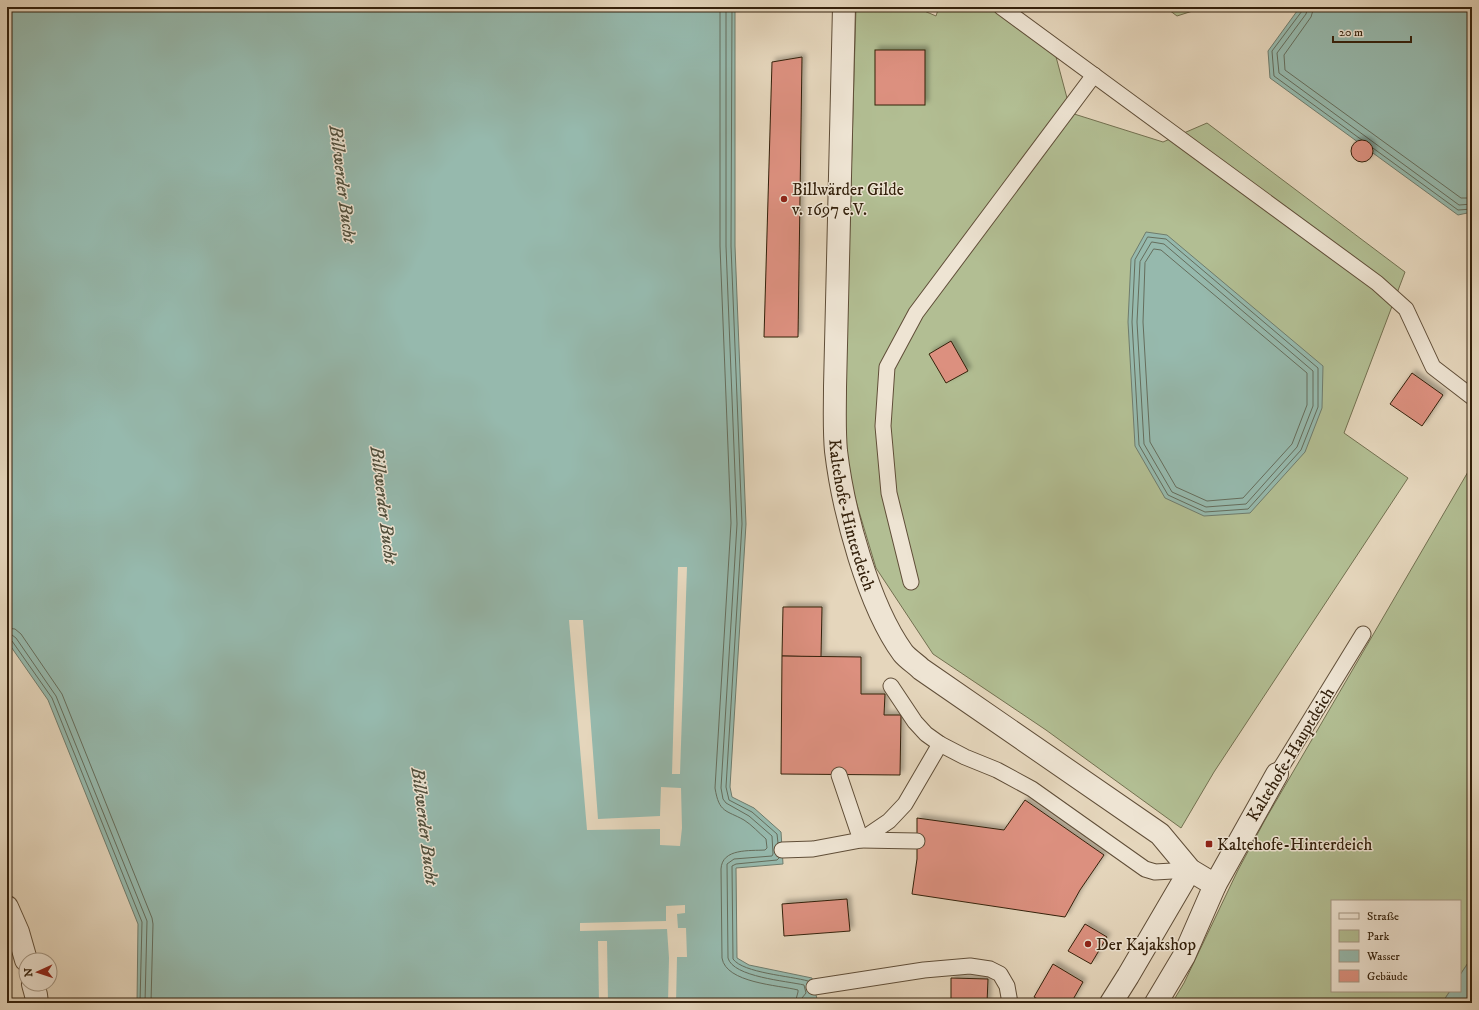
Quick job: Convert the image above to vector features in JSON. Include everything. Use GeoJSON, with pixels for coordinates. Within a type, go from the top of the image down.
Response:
{"type":"FeatureCollection","features":[{"type":"Feature","properties":{"kind":"street","name":"Kaltehofe-Hinterdeich"},"geometry":{"type":"LineString","coordinates":[[844,7],[835,387],[836,450],[841,486],[866,578],[881,614],[904,654],[916,664],[1160,834],[1190,870],[1215,885]]}},
{"type":"Feature","properties":{"kind":"street","name":"Kaltehofe-Hauptdeich"},"geometry":{"type":"LineString","coordinates":[[1156,1003],[1184,956],[1215,885],[1276,774]]}},
{"type":"Feature","properties":{"kind":"street"},"geometry":{"type":"LineString","coordinates":[[1111,1003],[1190,870]]}},
{"type":"Feature","properties":{"kind":"street"},"geometry":{"type":"LineString","coordinates":[[7,907],[18,932],[24,952]]}},
{"type":"Feature","properties":{"kind":"street"},"geometry":{"type":"LineString","coordinates":[[35,992],[37,1003]]}},
{"type":"Feature","properties":{"kind":"lane"},"geometry":{"type":"LineString","coordinates":[[1002,7],[1376,283],[1406,309],[1420,335],[1433,367],[1472,397]]}},
{"type":"Feature","properties":{"kind":"lane"},"geometry":{"type":"LineString","coordinates":[[911,582],[889,492],[883,426],[887,367],[916,313],[1094,75]]}},
{"type":"Feature","properties":{"kind":"lane","name":"Kaltehofe-Hauptdeich"},"geometry":{"type":"LineString","coordinates":[[1276,774],[1362,634]]}},
{"type":"Feature","properties":{"kind":"lane"},"geometry":{"type":"LineString","coordinates":[[891,686],[915,722],[926,734],[940,744],[965,757],[997,770],[1032,789],[1145,869],[1155,872],[1190,870]]}},
{"type":"Feature","properties":{"kind":"lane"},"geometry":{"type":"LineString","coordinates":[[861,840],[889,821],[905,804],[940,744]]}},
{"type":"Feature","properties":{"kind":"lane"},"geometry":{"type":"LineString","coordinates":[[839,775],[861,840]]}},
{"type":"Feature","properties":{"kind":"lane"},"geometry":{"type":"LineString","coordinates":[[782,850],[813,849],[861,840],[917,841]]}},
{"type":"Feature","properties":{"kind":"lane"},"geometry":{"type":"LineString","coordinates":[[814,987],[924,970],[970,966],[990,968],[1000,974],[1007,986],[1010,1003]]}},
{"type":"Feature","properties":{"kind":"green space"},"geometry":{"type":"Polygon","coordinates":[[[856,7],[915,7],[936,16],[939,7],[1010,7],[1055,53],[1071,113],[1163,142],[1207,123],[1405,272],[1344,433],[1408,478],[1214,772],[1181,828],[1046,730],[933,654],[876,568],[843,458],[856,7]]]}},
{"type":"Feature","properties":{"kind":"green space"},"geometry":{"type":"Polygon","coordinates":[[[1165,7],[1205,7],[1177,16],[1165,7]]]}},
{"type":"Feature","properties":{"kind":"green space"},"geometry":{"type":"Polygon","coordinates":[[[1472,465],[1472,957],[1461,974],[1461,900],[1331,900],[1331,992],[1449,992],[1442,1003],[1172,1003],[1184,983],[1238,870],[1265,820],[1472,465]]]}},
{"type":"Feature","properties":{"kind":"water","name":"Billwerder Bucht"},"geometry":{"type":"Polygon","coordinates":[[[7,7],[735,7],[735,246],[746,524],[730,787],[732,797],[754,808],[781,832],[783,864],[736,868],[737,958],[749,965],[812,978],[817,999],[805,1003],[137,1003],[138,924],[48,700],[7,641],[7,7]]]}},
{"type":"Feature","properties":{"kind":"water"},"geometry":{"type":"Polygon","coordinates":[[[1300,7],[1472,7],[1472,212],[1458,215],[1270,78],[1268,51],[1300,7]]]}},
{"type":"Feature","properties":{"kind":"water"},"geometry":{"type":"Polygon","coordinates":[[[1146,232],[1167,235],[1323,366],[1322,408],[1305,452],[1250,513],[1204,516],[1165,498],[1135,446],[1128,322],[1131,259],[1146,232]]]}},
{"type":"Feature","properties":{"kind":"water"},"geometry":{"type":"Polygon","coordinates":[[[1472,957],[1472,1003],[1442,1003],[1449,992],[1461,992],[1461,974],[1472,957]]]}},
{"type":"Feature","properties":{"kind":"pier"},"geometry":{"type":"Polygon","coordinates":[[[678,567],[687,567],[680,774],[672,774],[678,567]]]}},
{"type":"Feature","properties":{"kind":"pier"},"geometry":{"type":"Polygon","coordinates":[[[569,620],[583,620],[598,819],[660,816],[661,787],[681,788],[682,828],[680,846],[660,845],[660,829],[587,830],[569,620]]]}},
{"type":"Feature","properties":{"kind":"pier"},"geometry":{"type":"Polygon","coordinates":[[[685,905],[685,913],[677,914],[678,928],[686,928],[687,957],[677,957],[676,1003],[668,1003],[669,958],[667,929],[580,931],[580,923],[666,921],[666,906],[685,905]]]}},
{"type":"Feature","properties":{"kind":"pier"},"geometry":{"type":"Polygon","coordinates":[[[598,941],[607,941],[608,1003],[599,1003],[598,941]]]}},
{"type":"Feature","properties":{"kind":"building"},"geometry":{"type":"Polygon","coordinates":[[[875,50],[925,50],[925,105],[875,105],[875,50]]]}},
{"type":"Feature","properties":{"kind":"building","name":"Billwärder Gilde v. 1697 e.V."},"geometry":{"type":"Polygon","coordinates":[[[802,57],[798,337],[764,337],[772,62],[802,57]]]}},
{"type":"Feature","properties":{"kind":"building"},"geometry":{"type":"Polygon","coordinates":[[[1362,140],[1370,143],[1373,151],[1370,159],[1362,162],[1354,159],[1351,151],[1354,143],[1362,140]]]}},
{"type":"Feature","properties":{"kind":"building"},"geometry":{"type":"Polygon","coordinates":[[[951,341],[968,371],[946,383],[929,354],[951,341]]]}},
{"type":"Feature","properties":{"kind":"building"},"geometry":{"type":"Polygon","coordinates":[[[1412,373],[1443,395],[1422,426],[1390,404],[1412,373]]]}},
{"type":"Feature","properties":{"kind":"building"},"geometry":{"type":"Polygon","coordinates":[[[783,607],[822,607],[821,657],[782,656],[783,607]]]}},
{"type":"Feature","properties":{"kind":"building"},"geometry":{"type":"Polygon","coordinates":[[[782,656],[861,657],[861,694],[885,694],[884,715],[901,715],[900,775],[781,774],[782,656]]]}},
{"type":"Feature","properties":{"kind":"building"},"geometry":{"type":"Polygon","coordinates":[[[1025,800],[1104,855],[1080,890],[1065,917],[912,894],[917,859],[917,818],[1004,830],[1025,800]]]}},
{"type":"Feature","properties":{"kind":"building"},"geometry":{"type":"Polygon","coordinates":[[[847,899],[850,931],[784,936],[782,904],[847,899]]]}},
{"type":"Feature","properties":{"kind":"building","name":"Der Kajakshop"},"geometry":{"type":"Polygon","coordinates":[[[1085,924],[1107,937],[1091,964],[1068,951],[1085,924]]]}},
{"type":"Feature","properties":{"kind":"building"},"geometry":{"type":"Polygon","coordinates":[[[1053,964],[1083,982],[1071,1003],[1045,1003],[1034,997],[1053,964]]]}},
{"type":"Feature","properties":{"kind":"building"},"geometry":{"type":"Polygon","coordinates":[[[951,978],[988,979],[987,1003],[951,1003],[951,978]]]}},
{"type":"Feature","properties":{"kind":"place","name":"Billwärder Gilde v. 1697 e.V."},"geometry":{"type":"Point","coordinates":[784,199]}},
{"type":"Feature","properties":{"kind":"place","name":"Kaltehofe-Hinterdeich"},"geometry":{"type":"Point","coordinates":[1209,844]}},
{"type":"Feature","properties":{"kind":"place","name":"Der Kajakshop"},"geometry":{"type":"Point","coordinates":[1088,944]}}]}
